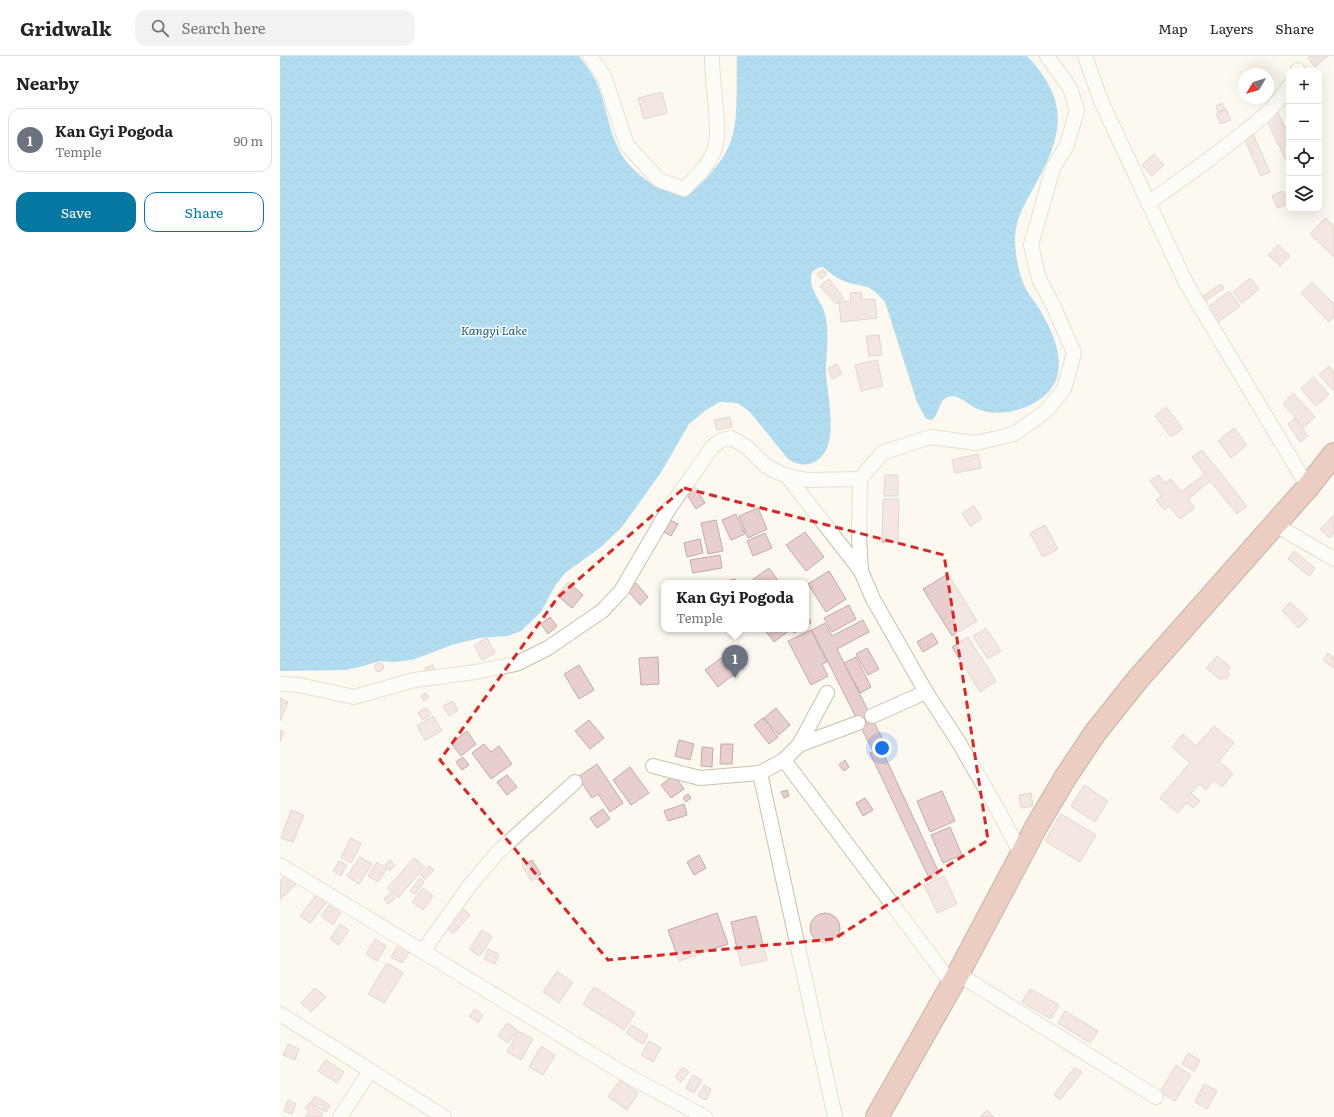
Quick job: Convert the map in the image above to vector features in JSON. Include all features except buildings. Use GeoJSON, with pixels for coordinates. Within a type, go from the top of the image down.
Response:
{"type":"FeatureCollection","features":[{"type":"Feature","properties":{"kind":"highway"},"geometry":{"type":"LineString","coordinates":[[877,1117],[955,979],[1021,854],[1065,778],[1095,733],[1138,679],[1308,487],[1334,454]]}},
{"type":"Feature","properties":{"kind":"street"},"geometry":{"type":"LineString","coordinates":[[590,56],[604,76],[627,145],[659,180],[684,190],[699,174],[715,150],[717,125],[711,74],[712,56]]}},
{"type":"Feature","properties":{"kind":"street"},"geometry":{"type":"LineString","coordinates":[[861,571],[859,537],[860,479],[882,453],[930,437],[976,443],[1014,434],[1045,412],[1064,389],[1074,353],[1053,305],[1039,280],[1031,245],[1053,168],[1067,145],[1077,110],[1070,88],[1047,56]]}},
{"type":"Feature","properties":{"kind":"street"},"geometry":{"type":"LineString","coordinates":[[1085,56],[1101,100],[1186,283],[1308,487]]}},
{"type":"Feature","properties":{"kind":"street"},"geometry":{"type":"LineString","coordinates":[[1148,203],[1212,158],[1259,121],[1283,97],[1286,92]]}},
{"type":"Feature","properties":{"kind":"street"},"geometry":{"type":"LineString","coordinates":[[280,684],[299,685],[354,697],[414,680],[475,672],[516,664],[554,644],[602,611],[621,591],[670,507],[713,446],[722,440],[731,438],[747,447],[766,466],[788,476],[807,480],[860,479]]}},
{"type":"Feature","properties":{"kind":"street"},"geometry":{"type":"LineString","coordinates":[[788,476],[861,571],[873,599],[926,692],[958,741],[999,812],[1021,854]]}},
{"type":"Feature","properties":{"kind":"street"},"geometry":{"type":"LineString","coordinates":[[1274,524],[1334,559]]}},
{"type":"Feature","properties":{"kind":"street"},"geometry":{"type":"LineString","coordinates":[[653,766],[700,778],[760,773],[784,760],[799,745],[827,692]]}},
{"type":"Feature","properties":{"kind":"street"},"geometry":{"type":"LineString","coordinates":[[872,716],[926,692]]}},
{"type":"Feature","properties":{"kind":"street"},"geometry":{"type":"LineString","coordinates":[[799,745],[858,723]]}},
{"type":"Feature","properties":{"kind":"street"},"geometry":{"type":"LineString","coordinates":[[784,760],[955,979],[1156,1097]]}},
{"type":"Feature","properties":{"kind":"street"},"geometry":{"type":"LineString","coordinates":[[760,773],[835,1117]]}},
{"type":"Feature","properties":{"kind":"street"},"geometry":{"type":"LineString","coordinates":[[423,951],[461,897],[498,852],[574,782]]}},
{"type":"Feature","properties":{"kind":"street"},"geometry":{"type":"LineString","coordinates":[[280,864],[628,1076],[705,1117]]}},
{"type":"Feature","properties":{"kind":"street"},"geometry":{"type":"LineString","coordinates":[[280,1014],[444,1117]]}},
{"type":"Feature","properties":{"kind":"street"},"geometry":{"type":"LineString","coordinates":[[340,1117],[370,1071]]}},
{"type":"Feature","properties":{"kind":"highlighted area"},"geometry":{"type":"Polygon","coordinates":[[[684,488],[944,555],[988,840],[834,939],[608,960],[440,760],[558,597],[684,488]]]}},
{"type":"Feature","properties":{"kind":"water","name":"Kangyi Lake"},"geometry":{"type":"Polygon","coordinates":[[[280,56],[579,56],[596,81],[615,142],[626,161],[640,175],[657,186],[675,192],[685,192],[703,182],[721,160],[729,146],[733,135],[735,121],[737,56],[1027,56],[1041,73],[1051,89],[1056,105],[1058,121],[1056,137],[1051,153],[1019,218],[1015,237],[1017,262],[1025,287],[1048,324],[1056,345],[1059,366],[1057,377],[1053,386],[1047,393],[1039,400],[1021,409],[1000,413],[990,412],[980,410],[957,397],[952,396],[942,401],[935,417],[932,420],[926,419],[917,402],[885,302],[870,288],[844,281],[823,267],[819,268],[812,273],[811,283],[825,314],[828,336],[826,372],[831,420],[828,445],[824,454],[816,461],[806,465],[795,463],[788,459],[749,411],[737,403],[720,402],[706,410],[689,424],[662,471],[622,527],[600,548],[565,573],[555,586],[541,612],[521,631],[508,636],[479,638],[452,645],[415,659],[404,661],[379,661],[345,670],[280,671],[280,56]]]}},
{"type":"Feature","properties":{"kind":"place","name":"Kan Gyi Pogoda"},"geometry":{"type":"Point","coordinates":[735,678]}}]}
